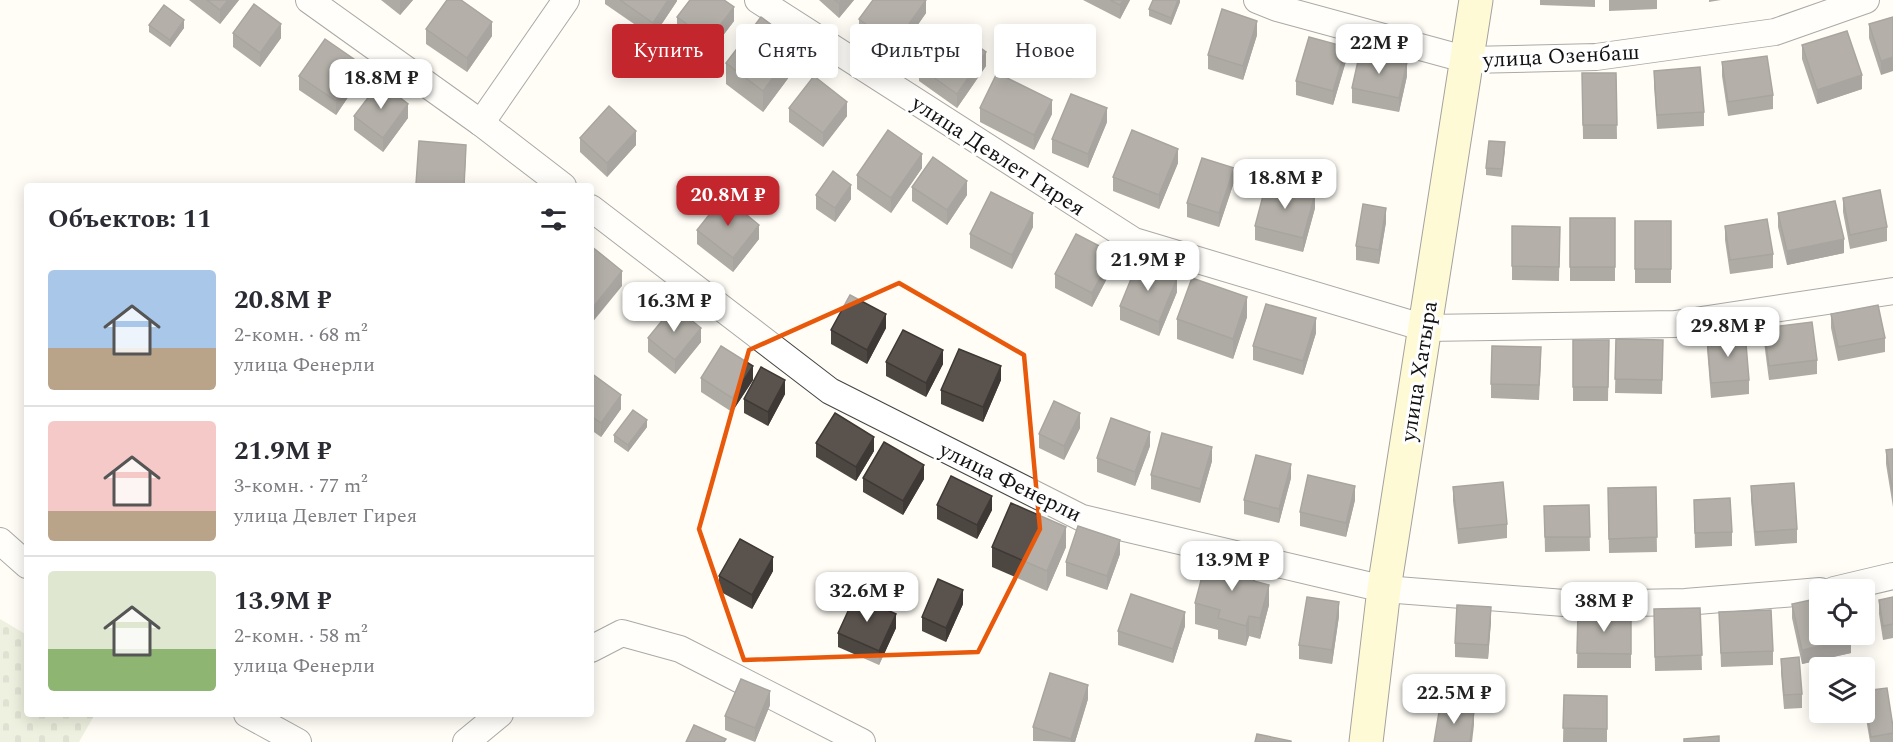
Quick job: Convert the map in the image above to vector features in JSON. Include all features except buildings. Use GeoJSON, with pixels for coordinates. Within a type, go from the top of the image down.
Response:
{"type":"FeatureCollection","features":[{"type":"Feature","properties":{"kind":"street"},"geometry":{"type":"LineString","coordinates":[[309,0],[481,123],[558,183]]}},
{"type":"Feature","properties":{"kind":"street"},"geometry":{"type":"LineString","coordinates":[[481,123],[566,0]]}},
{"type":"Feature","properties":{"kind":"street","name":"улица Девлет Гирея"},"geometry":{"type":"LineString","coordinates":[[758,0],[1134,241],[1425,328],[1675,324],[1893,291]]}},
{"type":"Feature","properties":{"kind":"street","name":"улица Озенбаш"},"geometry":{"type":"LineString","coordinates":[[1257,0],[1277,8],[1468,60],[1596,57],[1775,32],[1866,0]]}},
{"type":"Feature","properties":{"kind":"street","name":"улица Хатыра"},"geometry":{"type":"LineString","coordinates":[[1366,742],[1384,589],[1476,0]]}},
{"type":"Feature","properties":{"kind":"street","name":"улица Фенерли"},"geometry":{"type":"LineString","coordinates":[[594,210],[830,391],[1083,518],[1384,589],[1577,604],[1685,602],[1809,592]]}},
{"type":"Feature","properties":{"kind":"street"},"geometry":{"type":"LineString","coordinates":[[0,541],[24,562]]}},
{"type":"Feature","properties":{"kind":"street"},"geometry":{"type":"LineString","coordinates":[[1875,580],[1893,576]]}},
{"type":"Feature","properties":{"kind":"street"},"geometry":{"type":"LineString","coordinates":[[594,647],[622,633],[680,649],[862,742]]}},
{"type":"Feature","properties":{"kind":"street"},"geometry":{"type":"LineString","coordinates":[[252,717],[298,742]]}},
{"type":"Feature","properties":{"kind":"street"},"geometry":{"type":"LineString","coordinates":[[466,742],[496,717]]}},
{"type":"Feature","properties":{"kind":"highlighted area"},"geometry":{"type":"Polygon","coordinates":[[[899,283],[1024,355],[1040,529],[978,652],[744,660],[699,529],[749,350],[899,283]]]}},
{"type":"Feature","properties":{"kind":"green space"},"geometry":{"type":"Polygon","coordinates":[[[0,619],[24,633],[24,717],[93,717],[79,742],[0,742],[0,619]]]}}]}
